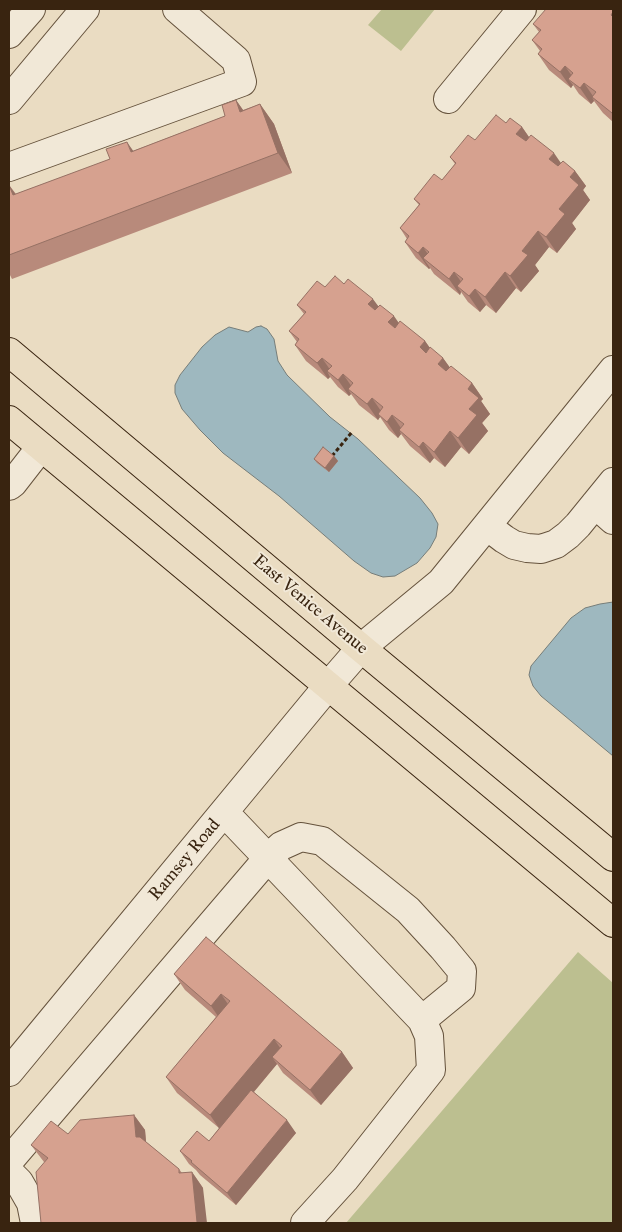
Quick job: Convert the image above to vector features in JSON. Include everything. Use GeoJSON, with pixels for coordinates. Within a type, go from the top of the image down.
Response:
{"type":"FeatureCollection","features":[{"type":"Feature","properties":{"kind":"main road","name":"East Venice Avenue"},"geometry":{"type":"LineString","coordinates":[[9,352],[613,857]]}},
{"type":"Feature","properties":{"kind":"main road"},"geometry":{"type":"LineString","coordinates":[[9,420],[613,923]]}},
{"type":"Feature","properties":{"kind":"street"},"geometry":{"type":"LineString","coordinates":[[9,34],[31,9]]}},
{"type":"Feature","properties":{"kind":"street"},"geometry":{"type":"LineString","coordinates":[[9,100],[85,9]]}},
{"type":"Feature","properties":{"kind":"street"},"geometry":{"type":"LineString","coordinates":[[9,167],[242,82],[236,60],[177,9]]}},
{"type":"Feature","properties":{"kind":"street"},"geometry":{"type":"LineString","coordinates":[[448,99],[522,9]]}},
{"type":"Feature","properties":{"kind":"street","name":"Ramsey Road"},"geometry":{"type":"LineString","coordinates":[[9,1072],[328,686],[362,648],[442,582],[613,370]]}},
{"type":"Feature","properties":{"kind":"street"},"geometry":{"type":"LineString","coordinates":[[9,486],[41,447]]}},
{"type":"Feature","properties":{"kind":"street"},"geometry":{"type":"LineString","coordinates":[[487,526],[514,545],[540,549],[556,544],[604,512],[613,482]]}},
{"type":"Feature","properties":{"kind":"street"},"geometry":{"type":"LineString","coordinates":[[224,812],[422,1020],[429,1036],[431,1070],[345,1179],[305,1223]]}},
{"type":"Feature","properties":{"kind":"street"},"geometry":{"type":"LineString","coordinates":[[9,1161],[268,858],[281,846],[301,837],[322,841],[408,910],[462,971],[461,988],[422,1020]]}},
{"type":"Feature","properties":{"kind":"street"},"geometry":{"type":"LineString","coordinates":[[9,1172],[19,1182],[31,1203],[35,1223]]}},
{"type":"Feature","properties":{"kind":"path"},"geometry":{"type":"LineString","coordinates":[[332,456],[352,432]]}},
{"type":"Feature","properties":{"kind":"green space"},"geometry":{"type":"Polygon","coordinates":[[[382,9],[435,9],[401,51],[368,25],[382,9]]]}},
{"type":"Feature","properties":{"kind":"green space"},"geometry":{"type":"Polygon","coordinates":[[[578,952],[613,983],[613,1223],[346,1223],[578,952]]]}},
{"type":"Feature","properties":{"kind":"water"},"geometry":{"type":"Polygon","coordinates":[[[261,326],[267,329],[274,339],[278,361],[287,375],[330,417],[358,439],[420,498],[432,513],[438,524],[436,537],[430,548],[417,563],[395,576],[383,577],[371,573],[354,561],[279,496],[223,453],[182,409],[175,393],[175,385],[180,375],[202,347],[215,335],[229,327],[248,332],[261,326]]]}},
{"type":"Feature","properties":{"kind":"water"},"geometry":{"type":"Polygon","coordinates":[[[613,602],[613,756],[541,696],[533,686],[529,675],[531,666],[571,618],[585,608],[613,602]]]}},
{"type":"Feature","properties":{"kind":"building"},"geometry":{"type":"Polygon","coordinates":[[[546,9],[613,9],[611,15],[613,17],[612,113],[592,97],[596,92],[584,83],[580,88],[568,79],[573,73],[565,66],[560,72],[538,54],[542,49],[532,40],[541,30],[533,24],[546,9]]]}},
{"type":"Feature","properties":{"kind":"building"},"geometry":{"type":"Polygon","coordinates":[[[236,100],[240,112],[260,104],[278,153],[9,255],[9,185],[13,195],[110,159],[106,149],[127,142],[131,152],[225,116],[222,105],[236,100]]]}},
{"type":"Feature","properties":{"kind":"building"},"geometry":{"type":"Polygon","coordinates":[[[496,115],[506,123],[510,118],[522,127],[516,134],[526,141],[531,135],[554,153],[549,159],[558,166],[563,161],[575,171],[570,177],[579,185],[559,209],[565,214],[546,237],[538,231],[522,251],[528,255],[510,276],[505,272],[485,297],[475,289],[469,296],[457,286],[463,279],[454,272],[449,279],[423,258],[429,252],[423,247],[418,253],[405,242],[409,236],[400,228],[420,204],[414,199],[434,174],[442,180],[456,163],[450,157],[468,135],[475,140],[496,115]]]}},
{"type":"Feature","properties":{"kind":"building"},"geometry":{"type":"Polygon","coordinates":[[[335,276],[344,284],[348,279],[373,299],[368,304],[375,310],[380,305],[394,316],[388,322],[395,328],[400,321],[425,341],[420,347],[426,353],[430,347],[443,358],[438,364],[446,371],[451,366],[472,383],[468,389],[479,398],[469,409],[477,415],[458,438],[450,431],[434,452],[423,442],[419,447],[399,430],[404,424],[392,415],[387,422],[378,414],[383,407],[372,398],[367,404],[348,389],[353,383],[343,374],[338,380],[327,371],[332,366],[322,358],[317,363],[295,345],[299,339],[289,331],[306,312],[297,305],[317,281],[325,287],[335,276]]]}},
{"type":"Feature","properties":{"kind":"building"},"geometry":{"type":"Polygon","coordinates":[[[323,447],[334,456],[325,468],[314,459],[323,447]]]}},
{"type":"Feature","properties":{"kind":"building"},"geometry":{"type":"Polygon","coordinates":[[[206,937],[342,1052],[310,1090],[272,1057],[282,1046],[274,1039],[210,1115],[166,1077],[230,1001],[221,994],[211,1006],[174,974],[206,937]]]}},
{"type":"Feature","properties":{"kind":"building"},"geometry":{"type":"Polygon","coordinates":[[[251,1090],[287,1120],[227,1193],[180,1151],[197,1131],[209,1141],[251,1090]]]}},
{"type":"Feature","properties":{"kind":"building"},"geometry":{"type":"Polygon","coordinates":[[[134,1115],[136,1137],[140,1137],[179,1169],[179,1173],[192,1172],[197,1222],[41,1223],[36,1172],[48,1158],[31,1145],[51,1121],[68,1134],[80,1120],[134,1115]]]}}]}
